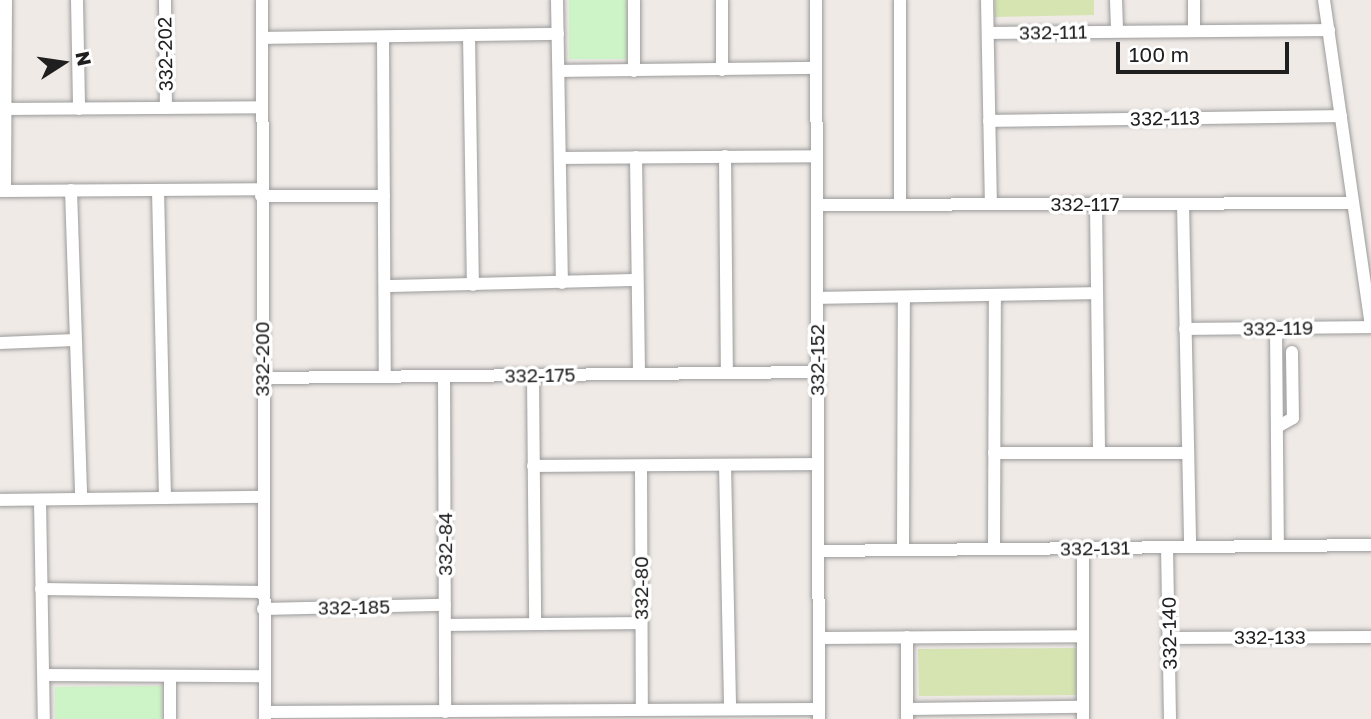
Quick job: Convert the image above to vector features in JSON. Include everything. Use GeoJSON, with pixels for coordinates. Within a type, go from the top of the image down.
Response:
{"type":"FeatureCollection","features":[{"type":"Feature","properties":{"kind":"street"},"geometry":{"type":"LineString","coordinates":[[6,0],[7,110],[3,191],[158,190],[384,196]]}},
{"type":"Feature","properties":{"kind":"street"},"geometry":{"type":"LineString","coordinates":[[77,0],[79,109]]}},
{"type":"Feature","properties":{"kind":"street","name":"332-202"},"geometry":{"type":"LineString","coordinates":[[164,0],[166,108]]}},
{"type":"Feature","properties":{"kind":"street","name":"332-200"},"geometry":{"type":"LineString","coordinates":[[262,0],[265,715]]}},
{"type":"Feature","properties":{"kind":"street"},"geometry":{"type":"LineString","coordinates":[[557,0],[562,283]]}},
{"type":"Feature","properties":{"kind":"street"},"geometry":{"type":"LineString","coordinates":[[634,0],[634,71]]}},
{"type":"Feature","properties":{"kind":"street"},"geometry":{"type":"LineString","coordinates":[[722,0],[722,70]]}},
{"type":"Feature","properties":{"kind":"street","name":"332-152"},"geometry":{"type":"LineString","coordinates":[[816,0],[819,714]]}},
{"type":"Feature","properties":{"kind":"street"},"geometry":{"type":"LineString","coordinates":[[900,0],[900,205]]}},
{"type":"Feature","properties":{"kind":"street"},"geometry":{"type":"LineString","coordinates":[[987,0],[990,204]]}},
{"type":"Feature","properties":{"kind":"street"},"geometry":{"type":"LineString","coordinates":[[1116,0],[1116,31]]}},
{"type":"Feature","properties":{"kind":"street"},"geometry":{"type":"LineString","coordinates":[[1194,0],[1194,29]]}},
{"type":"Feature","properties":{"kind":"street"},"geometry":{"type":"LineString","coordinates":[[1324,0],[1353,203],[1365,238],[1371,327]]}},
{"type":"Feature","properties":{"kind":"street","name":"332-111"},"geometry":{"type":"LineString","coordinates":[[988,33],[1194,29],[1329,30]]}},
{"type":"Feature","properties":{"kind":"street"},"geometry":{"type":"LineString","coordinates":[[262,38],[558,34]]}},
{"type":"Feature","properties":{"kind":"street"},"geometry":{"type":"LineString","coordinates":[[469,35],[473,285]]}},
{"type":"Feature","properties":{"kind":"street"},"geometry":{"type":"LineString","coordinates":[[383,37],[387,286],[385,375]]}},
{"type":"Feature","properties":{"kind":"street"},"geometry":{"type":"LineString","coordinates":[[559,71],[816,68]]}},
{"type":"Feature","properties":{"kind":"street"},"geometry":{"type":"LineString","coordinates":[[7,110],[262,107]]}},
{"type":"Feature","properties":{"kind":"street","name":"332-113"},"geometry":{"type":"LineString","coordinates":[[989,121],[1341,117]]}},
{"type":"Feature","properties":{"kind":"street"},"geometry":{"type":"LineString","coordinates":[[724,156],[727,373]]}},
{"type":"Feature","properties":{"kind":"street"},"geometry":{"type":"LineString","coordinates":[[560,158],[817,156]]}},
{"type":"Feature","properties":{"kind":"street"},"geometry":{"type":"LineString","coordinates":[[636,157],[639,374]]}},
{"type":"Feature","properties":{"kind":"street"},"geometry":{"type":"LineString","coordinates":[[71,190],[81,499]]}},
{"type":"Feature","properties":{"kind":"street"},"geometry":{"type":"LineString","coordinates":[[158,190],[164,498]]}},
{"type":"Feature","properties":{"kind":"street","name":"332-117"},"geometry":{"type":"LineString","coordinates":[[817,205],[1353,203]]}},
{"type":"Feature","properties":{"kind":"street"},"geometry":{"type":"LineString","coordinates":[[1096,204],[1099,453]]}},
{"type":"Feature","properties":{"kind":"street"},"geometry":{"type":"LineString","coordinates":[[1183,204],[1190,547]]}},
{"type":"Feature","properties":{"kind":"street"},"geometry":{"type":"LineString","coordinates":[[387,286],[637,280]]}},
{"type":"Feature","properties":{"kind":"street"},"geometry":{"type":"LineString","coordinates":[[817,298],[1097,293]]}},
{"type":"Feature","properties":{"kind":"street"},"geometry":{"type":"LineString","coordinates":[[994,549],[995,295]]}},
{"type":"Feature","properties":{"kind":"street"},"geometry":{"type":"LineString","coordinates":[[903,550],[904,296]]}},
{"type":"Feature","properties":{"kind":"street","name":"332-119"},"geometry":{"type":"LineString","coordinates":[[1185,329],[1371,327]]}},
{"type":"Feature","properties":{"kind":"street"},"geometry":{"type":"LineString","coordinates":[[1276,328],[1278,546]]}},
{"type":"Feature","properties":{"kind":"street"},"geometry":{"type":"LineString","coordinates":[[0,343],[75,340]]}},
{"type":"Feature","properties":{"kind":"street"},"geometry":{"type":"LineString","coordinates":[[1277,427],[1293,418],[1293,352]]}},
{"type":"Feature","properties":{"kind":"street","name":"332-175"},"geometry":{"type":"LineString","coordinates":[[263,377],[817,372]]}},
{"type":"Feature","properties":{"kind":"street","name":"332-84"},"geometry":{"type":"LineString","coordinates":[[444,376],[445,712]]}},
{"type":"Feature","properties":{"kind":"street"},"geometry":{"type":"LineString","coordinates":[[533,376],[535,624]]}},
{"type":"Feature","properties":{"kind":"street"},"geometry":{"type":"LineString","coordinates":[[994,453],[1188,453]]}},
{"type":"Feature","properties":{"kind":"street"},"geometry":{"type":"LineString","coordinates":[[533,467],[818,464]]}},
{"type":"Feature","properties":{"kind":"street"},"geometry":{"type":"LineString","coordinates":[[725,465],[730,709]]}},
{"type":"Feature","properties":{"kind":"street","name":"332-80"},"geometry":{"type":"LineString","coordinates":[[641,466],[642,709]]}},
{"type":"Feature","properties":{"kind":"street"},"geometry":{"type":"LineString","coordinates":[[0,500],[262,497]]}},
{"type":"Feature","properties":{"kind":"street"},"geometry":{"type":"LineString","coordinates":[[40,500],[44,719]]}},
{"type":"Feature","properties":{"kind":"street","name":"332-131"},"geometry":{"type":"LineString","coordinates":[[819,551],[1371,545]]}},
{"type":"Feature","properties":{"kind":"street","name":"332-140"},"geometry":{"type":"LineString","coordinates":[[1167,547],[1170,719]]}},
{"type":"Feature","properties":{"kind":"street"},"geometry":{"type":"LineString","coordinates":[[907,637],[907,714],[1083,713],[1083,548]]}},
{"type":"Feature","properties":{"kind":"street"},"geometry":{"type":"LineString","coordinates":[[41,589],[263,592]]}},
{"type":"Feature","properties":{"kind":"street","name":"332-185"},"geometry":{"type":"LineString","coordinates":[[264,610],[445,605]]}},
{"type":"Feature","properties":{"kind":"street"},"geometry":{"type":"LineString","coordinates":[[446,625],[640,623]]}},
{"type":"Feature","properties":{"kind":"street"},"geometry":{"type":"LineString","coordinates":[[819,638],[1083,636]]}},
{"type":"Feature","properties":{"kind":"street","name":"332-133"},"geometry":{"type":"LineString","coordinates":[[1169,638],[1371,636]]}},
{"type":"Feature","properties":{"kind":"street"},"geometry":{"type":"LineString","coordinates":[[44,675],[265,676]]}},
{"type":"Feature","properties":{"kind":"street"},"geometry":{"type":"LineString","coordinates":[[170,676],[170,719]]}},
{"type":"Feature","properties":{"kind":"street"},"geometry":{"type":"LineString","coordinates":[[265,715],[445,712],[584,715],[642,709],[730,709],[819,714]]}},
{"type":"Feature","properties":{"kind":"green space"},"geometry":{"type":"Polygon","coordinates":[[[569,0],[627,0],[628,59],[569,59],[569,0]]]}},
{"type":"Feature","properties":{"kind":"green space"},"geometry":{"type":"Polygon","coordinates":[[[995,0],[1094,0],[1094,15],[995,17],[995,0]]]}},
{"type":"Feature","properties":{"kind":"green space"},"geometry":{"type":"Polygon","coordinates":[[[1076,648],[1076,695],[919,696],[918,649],[1076,648]]]}},
{"type":"Feature","properties":{"kind":"green space"},"geometry":{"type":"Polygon","coordinates":[[[162,686],[162,719],[55,719],[55,687],[162,686]]]}}]}
